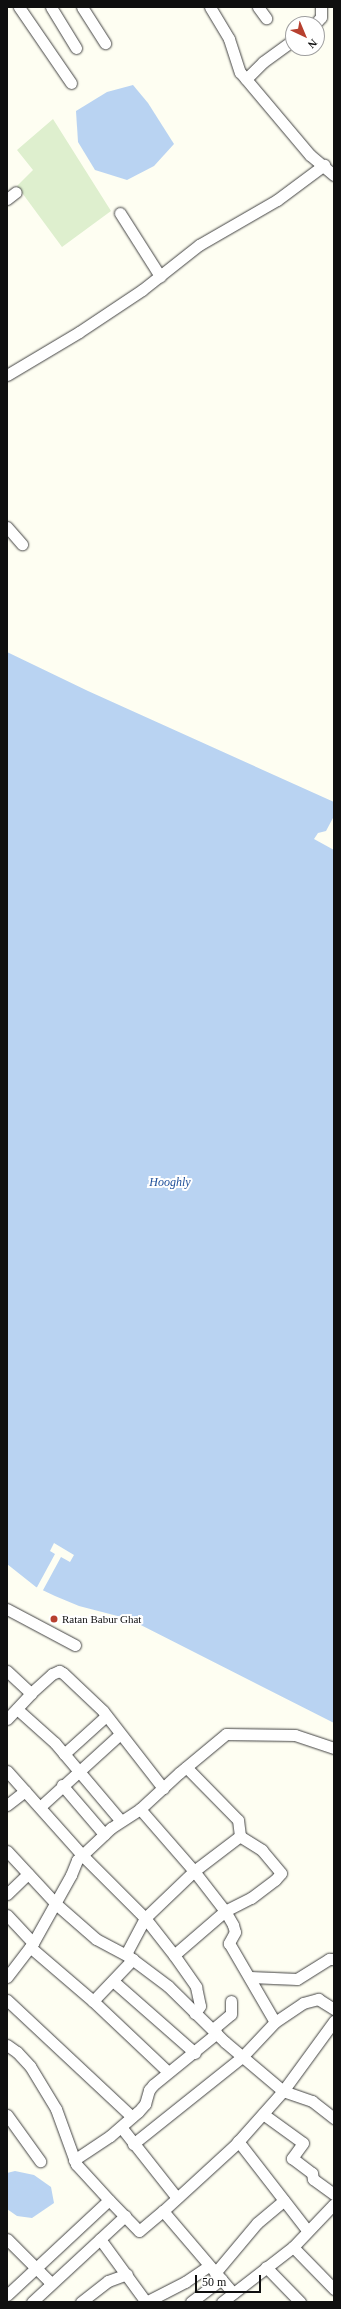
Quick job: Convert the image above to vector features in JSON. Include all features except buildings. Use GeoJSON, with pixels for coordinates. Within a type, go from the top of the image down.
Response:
{"type":"FeatureCollection","features":[{"type":"Feature","properties":{"kind":"street"},"geometry":{"type":"LineString","coordinates":[[19,7],[71,83]]}},
{"type":"Feature","properties":{"kind":"street"},"geometry":{"type":"LineString","coordinates":[[51,7],[76,48]]}},
{"type":"Feature","properties":{"kind":"street"},"geometry":{"type":"LineString","coordinates":[[82,7],[105,43]]}},
{"type":"Feature","properties":{"kind":"street"},"geometry":{"type":"LineString","coordinates":[[210,7],[229,39],[240,72],[310,155],[324,165],[334,175]]}},
{"type":"Feature","properties":{"kind":"street"},"geometry":{"type":"LineString","coordinates":[[258,7],[266,18]]}},
{"type":"Feature","properties":{"kind":"street"},"geometry":{"type":"LineString","coordinates":[[246,79],[263,62],[285,46]]}},
{"type":"Feature","properties":{"kind":"street"},"geometry":{"type":"LineString","coordinates":[[7,375],[79,332],[160,276],[199,245],[277,200],[324,165]]}},
{"type":"Feature","properties":{"kind":"street"},"geometry":{"type":"LineString","coordinates":[[120,213],[160,276]]}},
{"type":"Feature","properties":{"kind":"street"},"geometry":{"type":"LineString","coordinates":[[7,526],[22,544]]}},
{"type":"Feature","properties":{"kind":"street"},"geometry":{"type":"LineString","coordinates":[[7,1609],[75,1645]]}},
{"type":"Feature","properties":{"kind":"street"},"geometry":{"type":"LineString","coordinates":[[7,1719],[31,1693],[52,1674],[59,1671],[106,1716],[163,1788]]}},
{"type":"Feature","properties":{"kind":"street"},"geometry":{"type":"LineString","coordinates":[[7,1672],[31,1693]]}},
{"type":"Feature","properties":{"kind":"street"},"geometry":{"type":"LineString","coordinates":[[17,1709],[55,1743],[78,1772],[122,1821]]}},
{"type":"Feature","properties":{"kind":"street"},"geometry":{"type":"LineString","coordinates":[[64,1754],[106,1716]]}},
{"type":"Feature","properties":{"kind":"street"},"geometry":{"type":"LineString","coordinates":[[41,1806],[62,1785],[120,1734]]}},
{"type":"Feature","properties":{"kind":"street"},"geometry":{"type":"LineString","coordinates":[[7,1977],[32,1945],[72,1875],[77,1860],[104,1834],[140,1809],[186,1767],[226,1734],[295,1735],[334,1748]]}},
{"type":"Feature","properties":{"kind":"street"},"geometry":{"type":"LineString","coordinates":[[186,1767],[238,1820],[240,1836]]}},
{"type":"Feature","properties":{"kind":"street"},"geometry":{"type":"LineString","coordinates":[[7,1771],[41,1806],[82,1855],[144,1918],[174,1954],[196,1987],[200,2006],[195,2013]]}},
{"type":"Feature","properties":{"kind":"street"},"geometry":{"type":"LineString","coordinates":[[62,1785],[104,1834]]}},
{"type":"Feature","properties":{"kind":"street"},"geometry":{"type":"LineString","coordinates":[[7,1805],[25,1791]]}},
{"type":"Feature","properties":{"kind":"street"},"geometry":{"type":"LineString","coordinates":[[140,1809],[194,1871],[234,1925],[235,1932],[229,1943],[275,2022]]}},
{"type":"Feature","properties":{"kind":"street"},"geometry":{"type":"LineString","coordinates":[[130,1958],[127,1952],[144,1918],[194,1871],[240,1836]]}},
{"type":"Feature","properties":{"kind":"street"},"geometry":{"type":"LineString","coordinates":[[174,1954],[225,1911],[251,1898],[275,1880],[281,1873],[262,1850],[240,1836]]}},
{"type":"Feature","properties":{"kind":"street"},"geometry":{"type":"LineString","coordinates":[[7,1851],[56,1904],[96,1939],[130,1958],[168,1986],[242,2057],[283,2091],[312,2101],[334,2118]]}},
{"type":"Feature","properties":{"kind":"street"},"geometry":{"type":"LineString","coordinates":[[7,1894],[28,1874]]}},
{"type":"Feature","properties":{"kind":"street"},"geometry":{"type":"LineString","coordinates":[[7,1915],[32,1945],[168,2072]]}},
{"type":"Feature","properties":{"kind":"street"},"geometry":{"type":"LineString","coordinates":[[93,2001],[113,1981],[130,1958]]}},
{"type":"Feature","properties":{"kind":"street"},"geometry":{"type":"LineString","coordinates":[[250,1977],[297,1979],[330,1959],[334,1959]]}},
{"type":"Feature","properties":{"kind":"street"},"geometry":{"type":"LineString","coordinates":[[113,1981],[195,2053]]}},
{"type":"Feature","properties":{"kind":"street"},"geometry":{"type":"LineString","coordinates":[[133,2144],[242,2057],[275,2022],[303,2003],[318,1999],[334,2009]]}},
{"type":"Feature","properties":{"kind":"street"},"geometry":{"type":"LineString","coordinates":[[7,2000],[132,2117]]}},
{"type":"Feature","properties":{"kind":"street"},"geometry":{"type":"LineString","coordinates":[[74,2160],[121,2127],[146,2104],[149,2090],[168,2072],[195,2053],[231,2014],[231,2001]]}},
{"type":"Feature","properties":{"kind":"street"},"geometry":{"type":"LineString","coordinates":[[7,2046],[17,2052],[30,2066],[56,2109],[74,2160],[139,2231],[163,2211],[238,2141],[283,2091],[334,2021]]}},
{"type":"Feature","properties":{"kind":"street"},"geometry":{"type":"LineString","coordinates":[[263,2114],[303,2143],[292,2158],[312,2173],[313,2179],[334,2194]]}},
{"type":"Feature","properties":{"kind":"street"},"geometry":{"type":"LineString","coordinates":[[9,2122],[40,2162]]}},
{"type":"Feature","properties":{"kind":"street"},"geometry":{"type":"LineString","coordinates":[[121,2127],[177,2198]]}},
{"type":"Feature","properties":{"kind":"street"},"geometry":{"type":"LineString","coordinates":[[238,2141],[307,2230]]}},
{"type":"Feature","properties":{"kind":"street"},"geometry":{"type":"LineString","coordinates":[[7,2295],[109,2200]]}},
{"type":"Feature","properties":{"kind":"street"},"geometry":{"type":"LineString","coordinates":[[191,2302],[257,2223],[284,2200]]}},
{"type":"Feature","properties":{"kind":"street"},"geometry":{"type":"LineString","coordinates":[[163,2211],[215,2272],[229,2299],[266,2267],[293,2247],[307,2230],[334,2204]]}},
{"type":"Feature","properties":{"kind":"street"},"geometry":{"type":"LineString","coordinates":[[38,2300],[51,2283],[125,2216]]}},
{"type":"Feature","properties":{"kind":"street"},"geometry":{"type":"LineString","coordinates":[[7,2239],[51,2283]]}},
{"type":"Feature","properties":{"kind":"street"},"geometry":{"type":"LineString","coordinates":[[100,2239],[146,2302],[185,2282],[215,2272]]}},
{"type":"Feature","properties":{"kind":"street"},"geometry":{"type":"LineString","coordinates":[[293,2247],[334,2289]]}},
{"type":"Feature","properties":{"kind":"street"},"geometry":{"type":"LineString","coordinates":[[266,2267],[300,2302]]}},
{"type":"Feature","properties":{"kind":"street"},"geometry":{"type":"LineString","coordinates":[[81,2302],[108,2281],[127,2274]]}},
{"type":"Feature","properties":{"kind":"green space"},"geometry":{"type":"Polygon","coordinates":[[[53,119],[111,211],[62,247],[17,186],[33,170],[17,150],[53,119]]]}},
{"type":"Feature","properties":{"kind":"water"},"geometry":{"type":"Polygon","coordinates":[[[133,85],[148,103],[174,144],[154,166],[127,180],[95,170],[78,142],[76,111],[107,92],[133,85]]]}},
{"type":"Feature","properties":{"kind":"water","name":"Hooghly"},"geometry":{"type":"Polygon","coordinates":[[[7,652],[88,691],[334,802],[334,1723],[129,1619],[79,1606],[36,1587],[7,1564],[7,652]]]}},
{"type":"Feature","properties":{"kind":"water"},"geometry":{"type":"Polygon","coordinates":[[[15,2171],[34,2175],[51,2187],[54,2203],[32,2218],[17,2216],[7,2209],[7,2173],[15,2171]]]}},
{"type":"Feature","properties":{"kind":"pier"},"geometry":{"type":"Polygon","coordinates":[[[334,816],[334,850],[314,839],[318,833],[326,831],[334,816]]]}},
{"type":"Feature","properties":{"kind":"pier"},"geometry":{"type":"Polygon","coordinates":[[[54,1543],[74,1555],[70,1562],[61,1557],[42,1592],[36,1589],[55,1554],[50,1551],[54,1543]]]}},
{"type":"Feature","properties":{"kind":"place","name":"Ratan Babur Ghat"},"geometry":{"type":"Point","coordinates":[54,1619]}}]}
